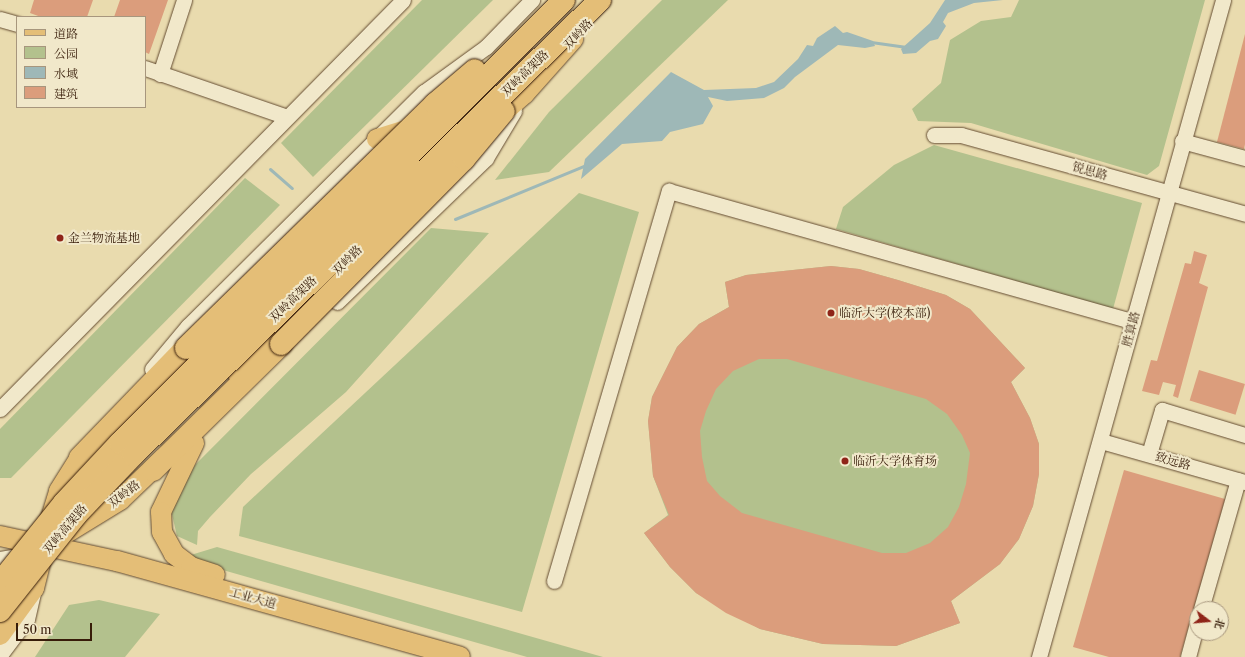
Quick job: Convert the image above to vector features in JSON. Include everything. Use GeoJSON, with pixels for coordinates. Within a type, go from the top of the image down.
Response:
{"type":"FeatureCollection","features":[{"type":"Feature","properties":{"kind":"highway"},"geometry":{"type":"LineString","coordinates":[[80,458],[186,348],[435,104],[559,0]]}},
{"type":"Feature","properties":{"kind":"highway","name":"双岭高架路"},"geometry":{"type":"LineString","coordinates":[[0,583],[64,503],[120,443],[564,0]]}},
{"type":"Feature","properties":{"kind":"highway","name":"双岭高架路"},"geometry":{"type":"LineString","coordinates":[[0,611],[76,515],[133,455],[600,0]]}},
{"type":"Feature","properties":{"kind":"highway"},"geometry":{"type":"LineString","coordinates":[[153,470],[281,344],[464,159],[575,24]]}},
{"type":"Feature","properties":{"kind":"main road"},"geometry":{"type":"LineString","coordinates":[[0,636],[34,588],[59,491],[80,458],[191,360],[550,0]]}},
{"type":"Feature","properties":{"kind":"main road","name":"双岭路"},"geometry":{"type":"LineString","coordinates":[[4,561],[44,546],[120,500],[153,470],[268,340],[435,171],[524,94],[610,0]]}},
{"type":"Feature","properties":{"kind":"main road"},"geometry":{"type":"LineString","coordinates":[[377,139],[429,122]]}},
{"type":"Feature","properties":{"kind":"main road"},"geometry":{"type":"LineString","coordinates":[[194,443],[161,512],[162,532],[174,554],[190,567],[250,587],[269,602]]}},
{"type":"Feature","properties":{"kind":"main road","name":"工业大道"},"geometry":{"type":"LineString","coordinates":[[0,524],[44,546],[110,570],[425,657]]}},
{"type":"Feature","properties":{"kind":"main road","name":"工业大道"},"geometry":{"type":"LineString","coordinates":[[0,536],[117,561],[269,602],[460,657]]}},
{"type":"Feature","properties":{"kind":"street"},"geometry":{"type":"LineString","coordinates":[[160,74],[184,0]]}},
{"type":"Feature","properties":{"kind":"street"},"geometry":{"type":"LineString","coordinates":[[0,409],[403,0]]}},
{"type":"Feature","properties":{"kind":"street"},"geometry":{"type":"LineString","coordinates":[[80,458],[188,326],[424,92],[486,47],[532,0]]}},
{"type":"Feature","properties":{"kind":"street","name":"胜算路"},"geometry":{"type":"LineString","coordinates":[[1044,656],[1168,192],[1223,0]]}},
{"type":"Feature","properties":{"kind":"street"},"geometry":{"type":"LineString","coordinates":[[0,19],[16,24]]}},
{"type":"Feature","properties":{"kind":"street"},"geometry":{"type":"LineString","coordinates":[[146,68],[287,117]]}},
{"type":"Feature","properties":{"kind":"street"},"geometry":{"type":"LineString","coordinates":[[153,470],[194,443],[486,158],[524,94]]}},
{"type":"Feature","properties":{"kind":"street","name":"锐思路"},"geometry":{"type":"LineString","coordinates":[[934,136],[961,135],[1245,214]]}},
{"type":"Feature","properties":{"kind":"street"},"geometry":{"type":"LineString","coordinates":[[1182,141],[1245,158]]}},
{"type":"Feature","properties":{"kind":"street"},"geometry":{"type":"LineString","coordinates":[[554,581],[669,191],[1133,321]]}},
{"type":"Feature","properties":{"kind":"street"},"geometry":{"type":"LineString","coordinates":[[1150,454],[1162,410],[1245,435]]}},
{"type":"Feature","properties":{"kind":"street","name":"致远路"},"geometry":{"type":"LineString","coordinates":[[1101,441],[1241,481]]}},
{"type":"Feature","properties":{"kind":"street"},"geometry":{"type":"LineString","coordinates":[[1204,601],[1241,481]]}},
{"type":"Feature","properties":{"kind":"street"},"geometry":{"type":"LineString","coordinates":[[0,655],[27,619],[34,588]]}},
{"type":"Feature","properties":{"kind":"street"},"geometry":{"type":"LineString","coordinates":[[1188,657],[1192,641]]}},
{"type":"Feature","properties":{"kind":"green space"},"geometry":{"type":"Polygon","coordinates":[[[422,0],[493,0],[313,177],[281,143],[422,0]]]}},
{"type":"Feature","properties":{"kind":"green space"},"geometry":{"type":"Polygon","coordinates":[[[662,0],[728,0],[549,172],[495,180],[549,112],[662,0]]]}},
{"type":"Feature","properties":{"kind":"green space"},"geometry":{"type":"Polygon","coordinates":[[[1019,0],[1205,0],[1159,166],[1147,175],[971,123],[918,121],[912,109],[941,83],[950,40],[981,21],[1011,17],[1019,0]]]}},
{"type":"Feature","properties":{"kind":"green space"},"geometry":{"type":"Polygon","coordinates":[[[934,145],[1142,203],[1113,309],[836,229],[843,207],[894,165],[934,145]]]}},
{"type":"Feature","properties":{"kind":"green space"},"geometry":{"type":"Polygon","coordinates":[[[245,178],[280,205],[11,478],[0,478],[0,429],[245,178]]]}},
{"type":"Feature","properties":{"kind":"green space"},"geometry":{"type":"Polygon","coordinates":[[[579,193],[639,212],[522,612],[239,536],[243,507],[579,193]]]}},
{"type":"Feature","properties":{"kind":"green space"},"geometry":{"type":"Polygon","coordinates":[[[431,228],[489,233],[346,392],[251,474],[210,517],[198,531],[197,545],[177,536],[170,506],[184,476],[431,228]]]}},
{"type":"Feature","properties":{"kind":"green space","name":"临沂大学体育场"},"geometry":{"type":"Polygon","coordinates":[[[831,266],[859,269],[898,280],[946,295],[970,309],[1025,368],[1011,382],[1030,418],[1039,444],[1039,474],[1033,506],[1019,539],[1000,564],[951,601],[960,623],[896,646],[823,644],[760,629],[696,593],[670,567],[644,533],[668,515],[653,476],[648,421],[652,397],[677,347],[699,324],[729,307],[725,282],[746,275],[831,266]]]}},
{"type":"Feature","properties":{"kind":"green space"},"geometry":{"type":"Polygon","coordinates":[[[217,547],[603,657],[527,657],[181,558],[217,547]]]}},
{"type":"Feature","properties":{"kind":"green space"},"geometry":{"type":"Polygon","coordinates":[[[99,600],[160,614],[125,657],[35,657],[69,605],[99,600]]]}},
{"type":"Feature","properties":{"kind":"water"},"geometry":{"type":"Polygon","coordinates":[[[945,0],[1003,0],[974,3],[948,13],[943,22],[946,26],[938,39],[930,41],[916,53],[903,54],[901,49],[930,23],[945,0]]]}},
{"type":"Feature","properties":{"kind":"water"},"geometry":{"type":"Polygon","coordinates":[[[835,26],[843,33],[847,32],[873,41],[875,46],[865,48],[838,45],[795,77],[784,88],[764,98],[727,101],[708,97],[713,106],[703,124],[670,132],[662,141],[622,144],[581,179],[585,159],[671,72],[704,90],[756,88],[774,82],[798,59],[807,45],[813,46],[817,38],[835,26]]]}},
{"type":"Feature","properties":{"kind":"building"},"geometry":{"type":"Polygon","coordinates":[[[34,0],[93,0],[87,16],[38,16],[30,13],[34,0]]]}},
{"type":"Feature","properties":{"kind":"building"},"geometry":{"type":"Polygon","coordinates":[[[120,0],[168,0],[149,54],[146,52],[146,16],[114,16],[120,0]]]}},
{"type":"Feature","properties":{"kind":"building"},"geometry":{"type":"Polygon","coordinates":[[[1245,34],[1245,144],[1244,149],[1217,142],[1245,34]]]}},
{"type":"Feature","properties":{"kind":"building"},"geometry":{"type":"Polygon","coordinates":[[[1194,251],[1207,255],[1199,283],[1208,287],[1178,398],[1173,396],[1176,385],[1163,382],[1159,395],[1142,391],[1151,360],[1157,361],[1185,263],[1191,264],[1194,251]]]}},
{"type":"Feature","properties":{"kind":"building","name":"临沂大学体育场"},"geometry":{"type":"Polygon","coordinates":[[[831,266],[859,269],[946,295],[970,309],[1025,368],[1011,382],[1030,418],[1039,444],[1039,474],[1033,506],[1019,539],[1000,564],[951,601],[960,623],[896,646],[823,644],[760,629],[726,613],[696,593],[670,567],[644,533],[669,515],[653,476],[648,421],[652,397],[677,347],[699,324],[729,307],[725,282],[746,275],[831,266]],[[759,359],[733,371],[716,389],[706,411],[700,431],[702,457],[707,481],[720,496],[742,513],[882,553],[906,553],[930,543],[948,527],[959,507],[966,484],[970,453],[962,435],[947,414],[926,399],[787,359],[759,359]]]}},
{"type":"Feature","properties":{"kind":"building"},"geometry":{"type":"Polygon","coordinates":[[[1199,370],[1245,384],[1236,415],[1190,401],[1199,370]]]}},
{"type":"Feature","properties":{"kind":"building"},"geometry":{"type":"Polygon","coordinates":[[[1124,470],[1225,499],[1196,601],[1189,601],[1189,625],[1180,657],[1109,657],[1073,647],[1124,470]]]}},
{"type":"Feature","properties":{"kind":"waterway"},"geometry":{"type":"LineString","coordinates":[[871,42],[905,47]]}},
{"type":"Feature","properties":{"kind":"waterway"},"geometry":{"type":"LineString","coordinates":[[455,219],[586,165]]}},
{"type":"Feature","properties":{"kind":"waterway"},"geometry":{"type":"LineString","coordinates":[[270,169],[292,188]]}},
{"type":"Feature","properties":{"kind":"place","name":"金兰物流基地"},"geometry":{"type":"Point","coordinates":[60,238]}},
{"type":"Feature","properties":{"kind":"place","name":"临沂大学(校本部)"},"geometry":{"type":"Point","coordinates":[831,313]}},
{"type":"Feature","properties":{"kind":"place","name":"临沂大学体育场"},"geometry":{"type":"Point","coordinates":[845,461]}}]}
